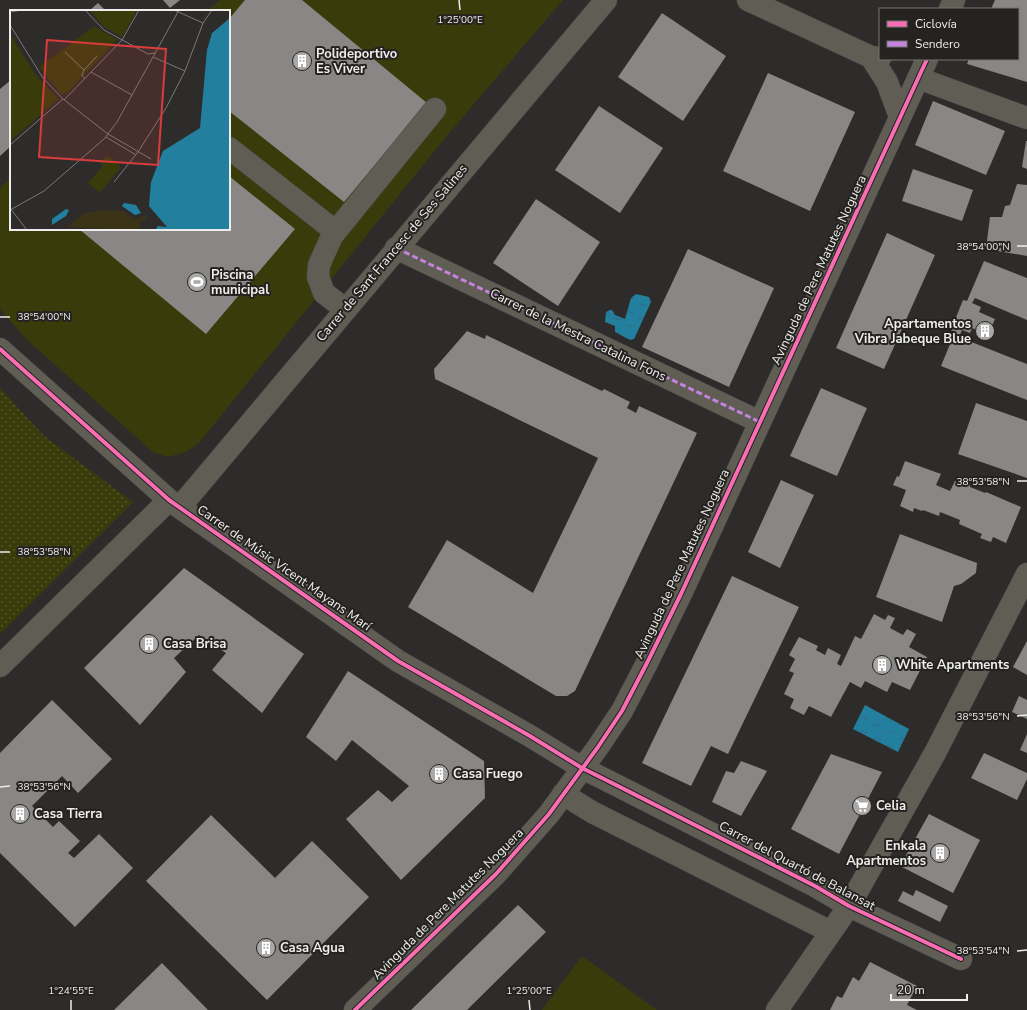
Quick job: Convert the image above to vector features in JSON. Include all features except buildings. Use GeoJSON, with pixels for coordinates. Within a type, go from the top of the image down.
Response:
{"type":"FeatureCollection","features":[{"type":"Feature","properties":{"kind":"street","name":"Carrer de Sant Francesc de Ses Salines"},"geometry":{"type":"LineString","coordinates":[[0,666],[175,504],[345,309],[606,0]]}},
{"type":"Feature","properties":{"kind":"street"},"geometry":{"type":"LineString","coordinates":[[748,0],[876,58],[900,117]]}},
{"type":"Feature","properties":{"kind":"street"},"geometry":{"type":"LineString","coordinates":[[923,68],[1027,118]]}},
{"type":"Feature","properties":{"kind":"street","name":"Avinguda de Pere Matutes Noguera"},"geometry":{"type":"LineString","coordinates":[[355,1010],[496,874],[538,828],[622,711],[681,594],[923,68]]}},
{"type":"Feature","properties":{"kind":"street"},"geometry":{"type":"LineString","coordinates":[[345,309],[324,293],[318,277],[320,265],[332,236],[435,109]]}},
{"type":"Feature","properties":{"kind":"street"},"geometry":{"type":"LineString","coordinates":[[230,149],[335,232]]}},
{"type":"Feature","properties":{"kind":"street","name":"Carrer de la Mestra Catalina Fons"},"geometry":{"type":"LineString","coordinates":[[396,248],[760,422]]}},
{"type":"Feature","properties":{"kind":"street","name":"Carrer de Músic Vicent Mayans Marí"},"geometry":{"type":"LineString","coordinates":[[0,349],[175,504],[398,661],[530,736],[582,768]]}},
{"type":"Feature","properties":{"kind":"street"},"geometry":{"type":"LineString","coordinates":[[777,1010],[849,906],[935,753],[1027,574]]}},
{"type":"Feature","properties":{"kind":"street","name":"Carrer del Quartó de Balansat"},"geometry":{"type":"LineString","coordinates":[[582,768],[801,878],[849,906],[961,959]]}},
{"type":"Feature","properties":{"kind":"street"},"geometry":{"type":"LineString","coordinates":[[563,794],[592,812],[831,932]]}},
{"type":"Feature","properties":{"kind":"shaded area"},"geometry":{"type":"Polygon","coordinates":[[[220,0],[563,0],[445,138],[199,443],[186,452],[168,457],[153,452],[25,338],[0,309],[0,188],[10,179],[10,230],[230,230],[230,10],[208,10],[220,0]]]}},
{"type":"Feature","properties":{"kind":"shaded area"},"geometry":{"type":"Polygon","coordinates":[[[0,388],[44,436],[133,502],[0,634],[0,388]]]}},
{"type":"Feature","properties":{"kind":"shaded area"},"geometry":{"type":"Polygon","coordinates":[[[582,956],[657,1010],[542,1010],[582,956]]]}},
{"type":"Feature","properties":{"kind":"water"},"geometry":{"type":"Polygon","coordinates":[[[636,294],[649,297],[651,302],[634,339],[630,340],[615,332],[615,326],[605,322],[606,312],[612,310],[615,315],[625,319],[631,298],[636,294]]]}},
{"type":"Feature","properties":{"kind":"water"},"geometry":{"type":"Polygon","coordinates":[[[865,705],[909,729],[898,752],[853,729],[865,705]]]}},
{"type":"Feature","properties":{"kind":"marked path"},"geometry":{"type":"LineString","coordinates":[[396,248],[760,422]]}},
{"type":"Feature","properties":{"kind":"cycle path"},"geometry":{"type":"LineString","coordinates":[[355,1010],[496,874],[549,814],[598,747],[622,711],[681,594],[927,60]]}},
{"type":"Feature","properties":{"kind":"cycle path"},"geometry":{"type":"LineString","coordinates":[[0,349],[169,500],[398,661],[530,736],[582,768],[815,886],[849,906],[961,959]]}},
{"type":"Feature","properties":{"kind":"place","name":"Polideportivo Es Viver"},"geometry":{"type":"Point","coordinates":[302,61]}},
{"type":"Feature","properties":{"kind":"place","name":"Piscina municipal"},"geometry":{"type":"Point","coordinates":[197,282]}},
{"type":"Feature","properties":{"kind":"place","name":"Apartamentos Vibra Jabeque Blue"},"geometry":{"type":"Point","coordinates":[985,331]}},
{"type":"Feature","properties":{"kind":"place","name":"Casa Brisa"},"geometry":{"type":"Point","coordinates":[149,644]}},
{"type":"Feature","properties":{"kind":"place","name":"White Apartments"},"geometry":{"type":"Point","coordinates":[882,665]}},
{"type":"Feature","properties":{"kind":"place","name":"Casa Fuego"},"geometry":{"type":"Point","coordinates":[439,774]}},
{"type":"Feature","properties":{"kind":"place","name":"Celia"},"geometry":{"type":"Point","coordinates":[862,806]}},
{"type":"Feature","properties":{"kind":"place","name":"Casa Tierra"},"geometry":{"type":"Point","coordinates":[20,814]}},
{"type":"Feature","properties":{"kind":"place","name":"Enkala Apartmentos"},"geometry":{"type":"Point","coordinates":[940,853]}},
{"type":"Feature","properties":{"kind":"place","name":"Casa Agua"},"geometry":{"type":"Point","coordinates":[266,948]}}]}
